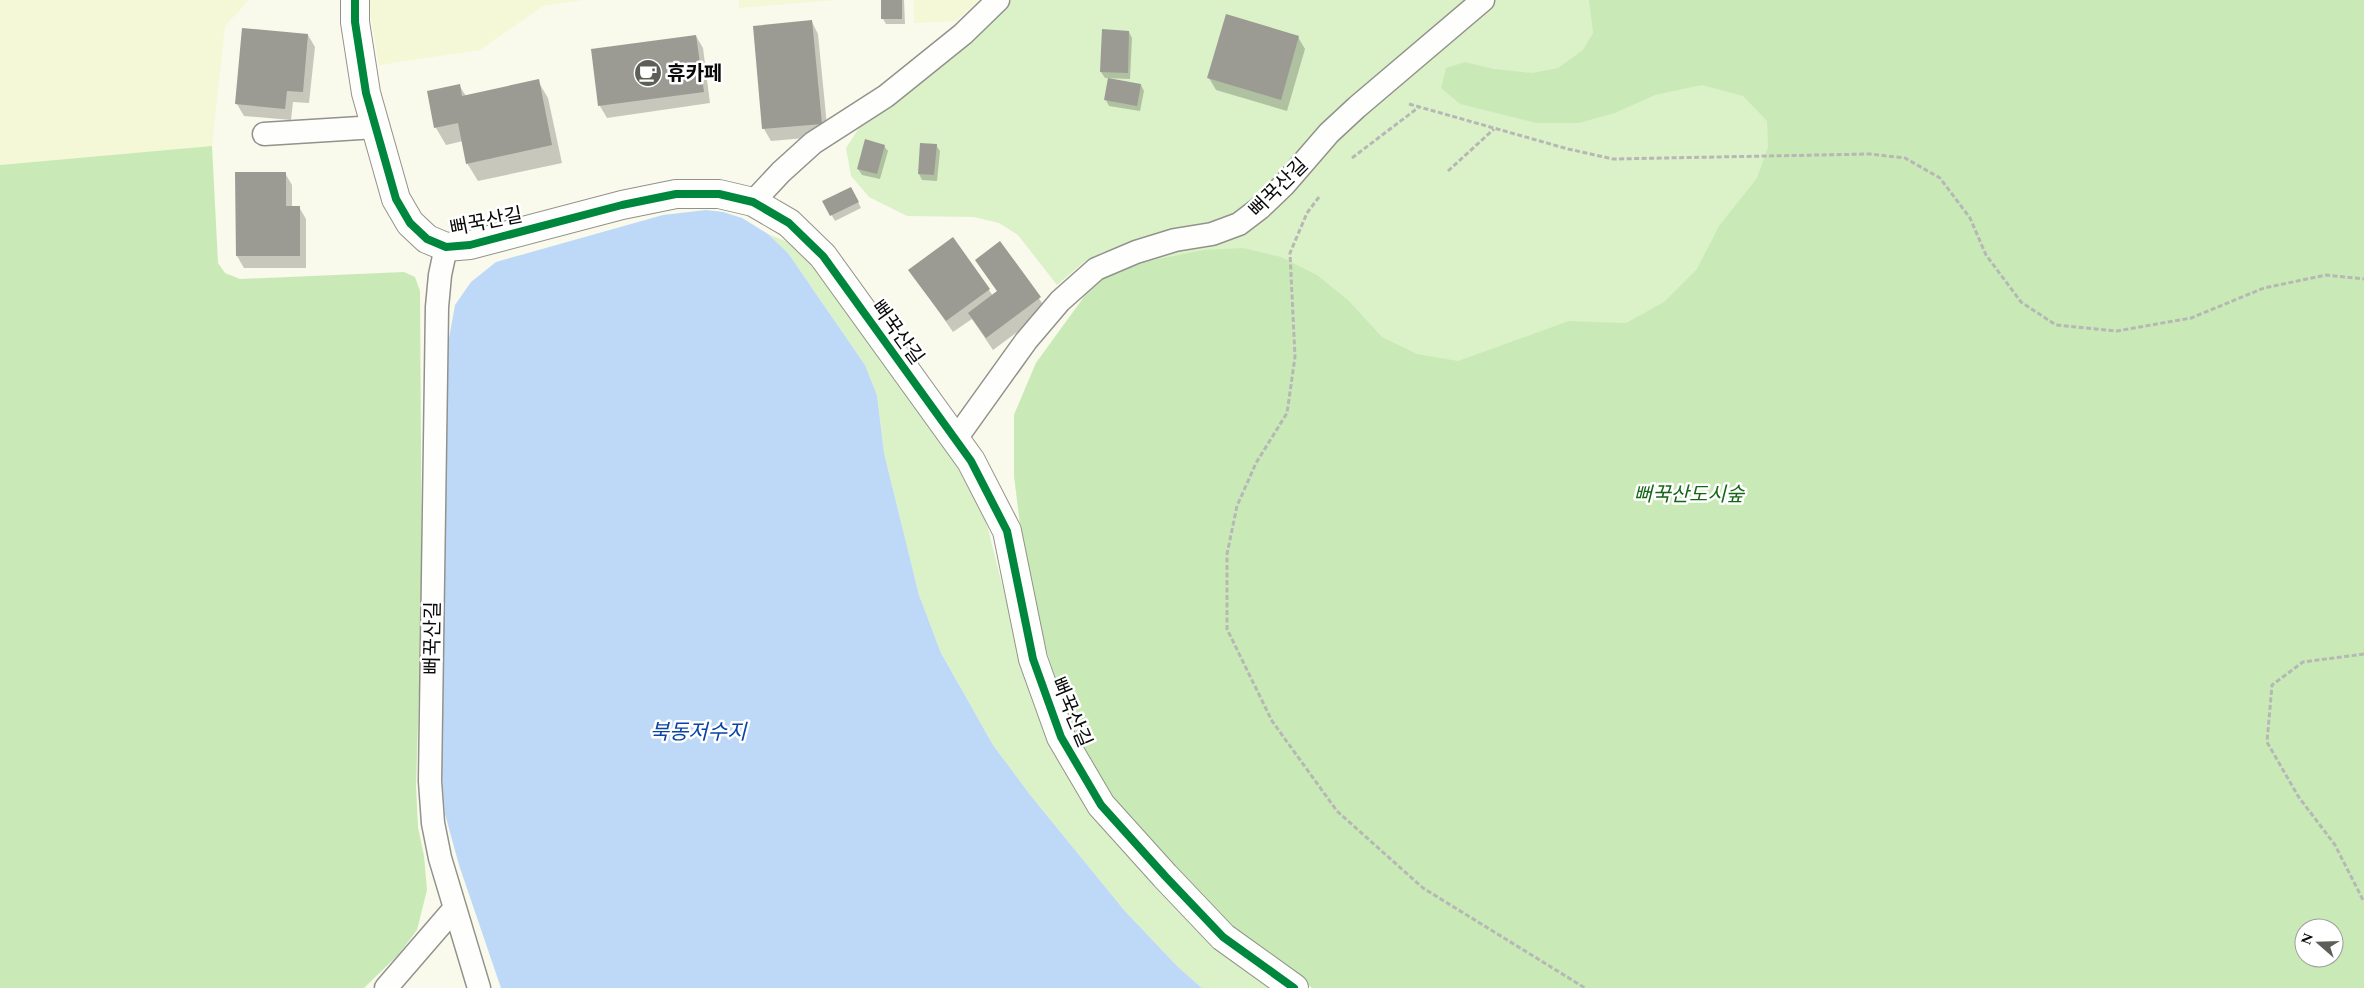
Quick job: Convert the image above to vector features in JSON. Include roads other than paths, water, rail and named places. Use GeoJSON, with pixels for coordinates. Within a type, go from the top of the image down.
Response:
{"type":"FeatureCollection","features":[{"type":"Feature","properties":{"kind":"street","name":"뻐꾹산길"},"geometry":{"type":"LineString","coordinates":[[355,0],[355,22],[366,93],[396,199],[410,223],[427,239],[446,247],[470,245],[622,205],[676,194],[719,194],[753,202],[789,223],[824,256],[971,461],[1007,531],[1033,660],[1061,737],[1101,805],[1164,876],[1223,936],[1294,988]]}},
{"type":"Feature","properties":{"kind":"lane"},"geometry":{"type":"LineString","coordinates":[[753,202],[812,143],[886,96],[964,34],[998,0]]}},
{"type":"Feature","properties":{"kind":"lane","name":"뻐꾹산길"},"geometry":{"type":"LineString","coordinates":[[955,440],[1026,341],[1060,301],[1096,269],[1136,252],[1175,240],[1212,234],[1239,224],[1260,208],[1284,185],[1329,133],[1357,107],[1483,0]]}},
{"type":"Feature","properties":{"kind":"lane"},"geometry":{"type":"LineString","coordinates":[[264,134],[376,127]]}},
{"type":"Feature","properties":{"kind":"lane","name":"뻐꾹산길"},"geometry":{"type":"LineString","coordinates":[[446,247],[440,275],[437,307],[430,781],[433,823],[455,908],[479,988]]}},
{"type":"Feature","properties":{"kind":"lane"},"geometry":{"type":"LineString","coordinates":[[386,988],[455,908]]}},
{"type":"Feature","properties":{"kind":"water","name":"북동저수지"},"geometry":{"type":"Polygon","coordinates":[[[706,210],[723,212],[742,218],[768,234],[788,253],[865,365],[877,395],[884,453],[919,595],[941,653],[993,745],[1031,796],[1124,910],[1178,967],[1202,988],[501,988],[459,865],[445,814],[441,760],[448,344],[455,305],[471,282],[496,262],[663,215],[706,210]]]}},
{"type":"Feature","properties":{"kind":"place","name":"휴카페"},"geometry":{"type":"Point","coordinates":[648,73]}},
{"type":"Feature","properties":{"kind":"park label","name":"뻐꾹산도시숲"},"geometry":{"type":"Point","coordinates":[1689,494]}}]}
